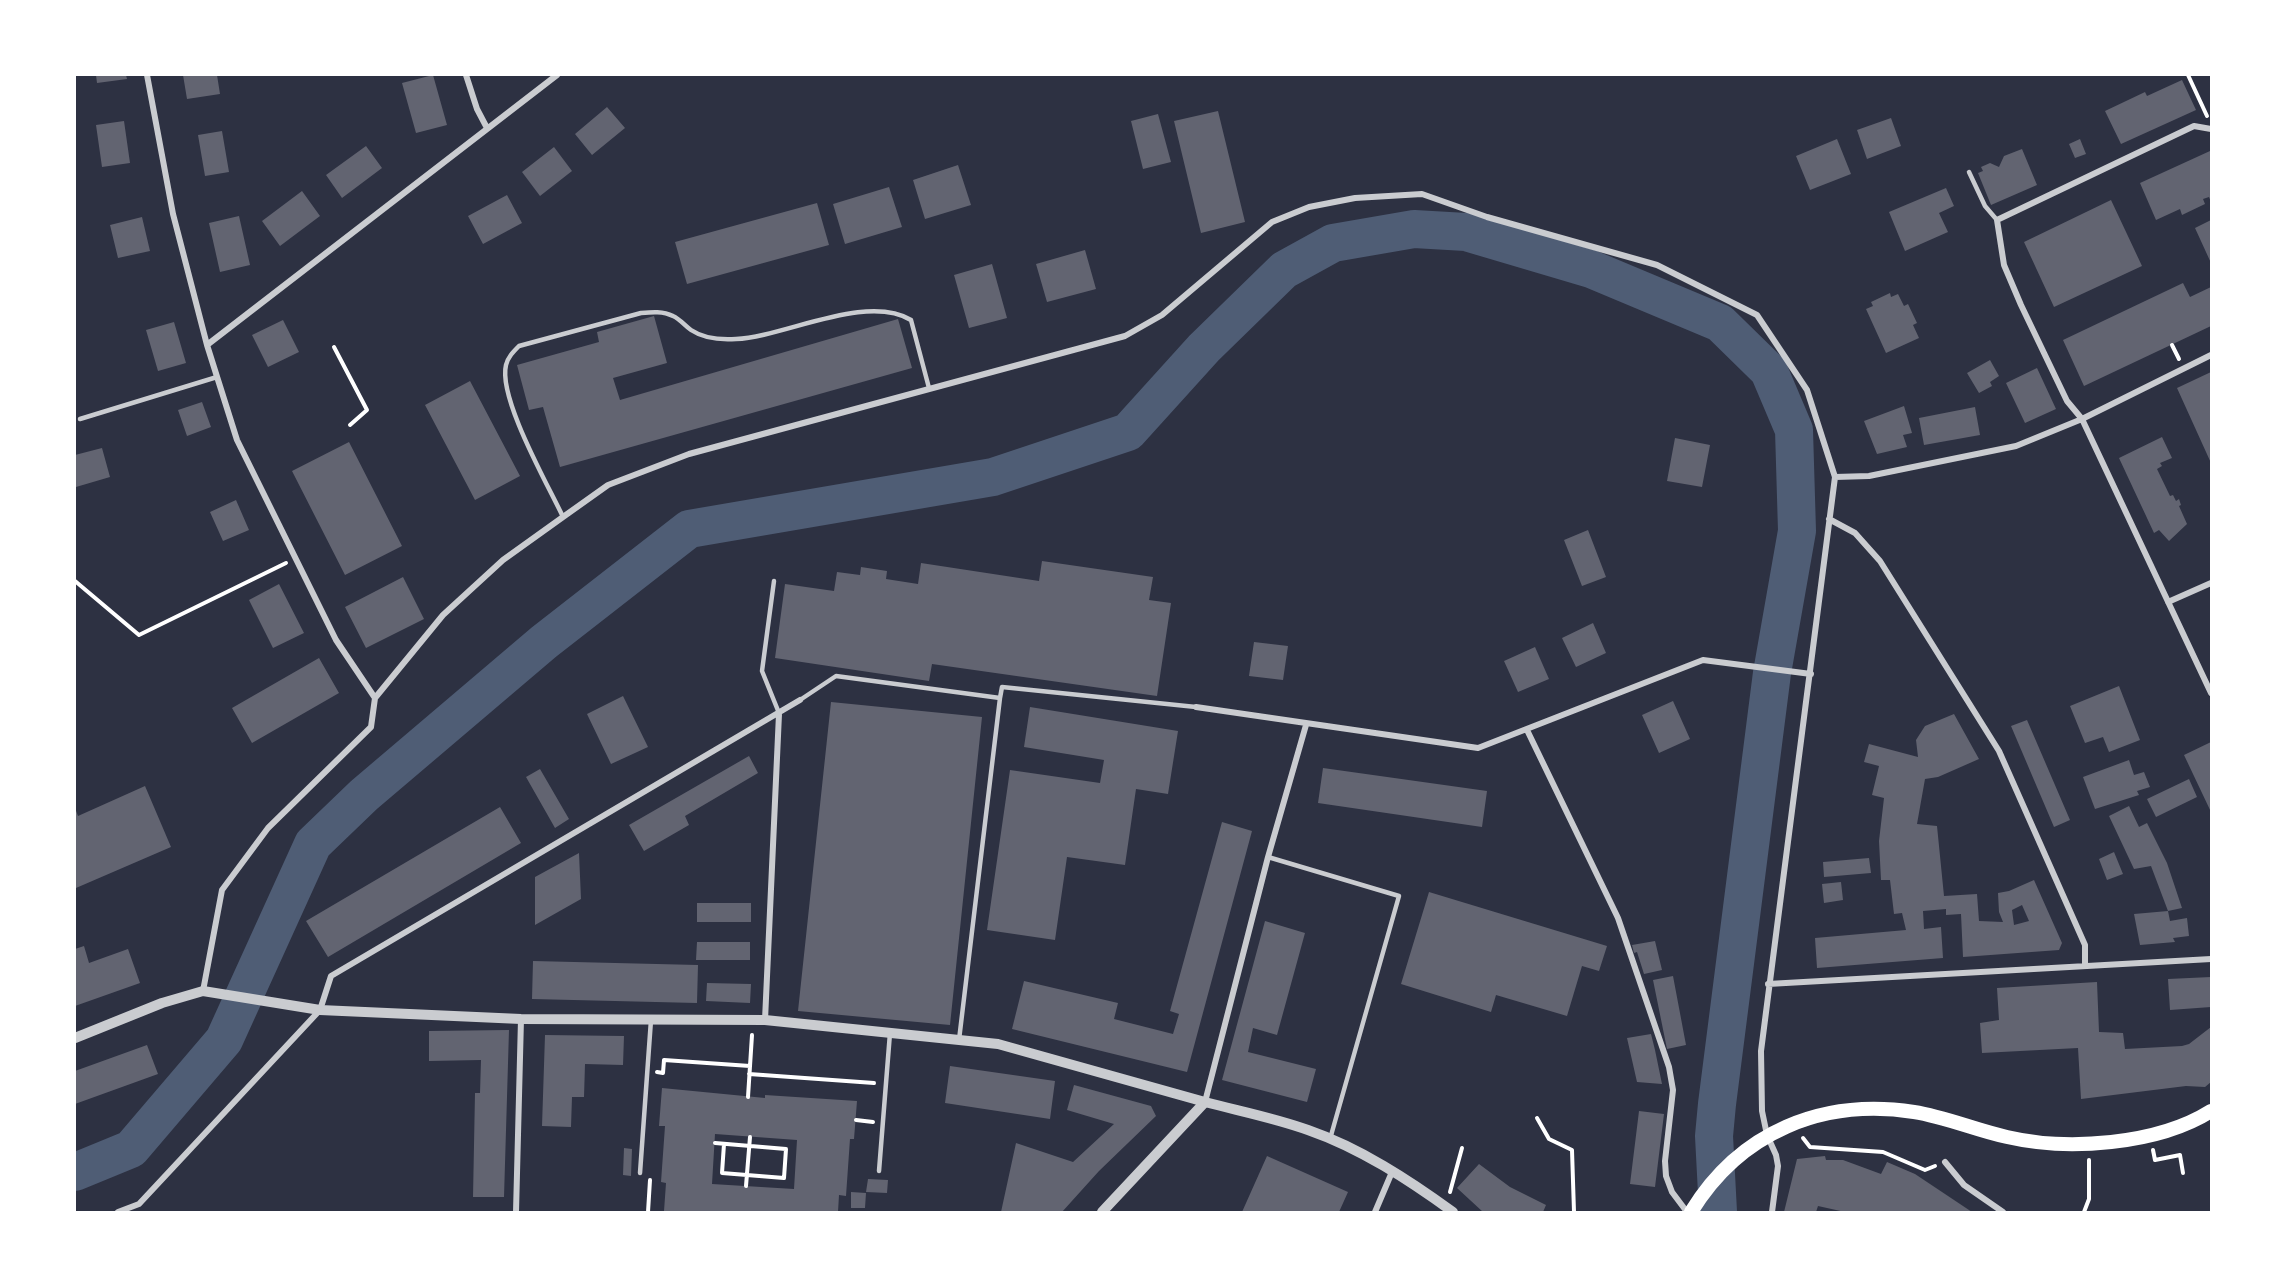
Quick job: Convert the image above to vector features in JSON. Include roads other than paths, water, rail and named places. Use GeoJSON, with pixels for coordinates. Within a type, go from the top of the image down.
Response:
{"type":"FeatureCollection","features":[{"type":"Feature","properties":{"kind":"main road"},"geometry":{"type":"LineString","coordinates":[[1691,1210],[1719,1173],[1748,1148],[1767,1135],[1820,1115],[1886,1109],[1915,1112],[2026,1141],[2065,1145],[2089,1144],[2149,1134],[2210,1117]]}},
{"type":"Feature","properties":{"kind":"street"},"geometry":{"type":"LineString","coordinates":[[147,75],[173,214],[207,345],[237,440],[336,640],[375,698]]}},
{"type":"Feature","properties":{"kind":"street"},"geometry":{"type":"LineString","coordinates":[[466,75],[477,109],[487,128]]}},
{"type":"Feature","properties":{"kind":"street"},"geometry":{"type":"LineString","coordinates":[[207,345],[557,75]]}},
{"type":"Feature","properties":{"kind":"street"},"geometry":{"type":"LineString","coordinates":[[2211,129],[2194,126],[1997,220],[2004,266],[2016,295],[2067,401],[2082,419],[2211,693]]}},
{"type":"Feature","properties":{"kind":"street"},"geometry":{"type":"LineString","coordinates":[[203,991],[222,890],[268,828],[371,727],[375,698],[443,615],[503,560],[608,485],[689,454],[1125,336],[1162,315],[1272,222],[1309,207],[1355,198],[1422,194],[1487,217],[1657,265],[1757,315],[1807,390],[1835,477],[1811,674],[1768,984],[1761,1084],[1767,1135],[1778,1166],[1772,1212]]}},
{"type":"Feature","properties":{"kind":"street"},"geometry":{"type":"LineString","coordinates":[[1835,477],[1869,476],[2016,446],[2082,419],[2211,355]]}},
{"type":"Feature","properties":{"kind":"street"},"geometry":{"type":"LineString","coordinates":[[1829,519],[1855,533],[1880,561],[1999,752],[2085,945],[2085,966]]}},
{"type":"Feature","properties":{"kind":"street"},"geometry":{"type":"LineString","coordinates":[[2168,602],[2211,583]]}},
{"type":"Feature","properties":{"kind":"street"},"geometry":{"type":"LineString","coordinates":[[1196,706],[1306,725],[1478,748],[1702,660],[1811,674]]}},
{"type":"Feature","properties":{"kind":"street"},"geometry":{"type":"LineString","coordinates":[[117,1212],[139,1204],[320,1010],[331,976],[800,700]]}},
{"type":"Feature","properties":{"kind":"street"},"geometry":{"type":"LineString","coordinates":[[759,1020],[779,714]]}},
{"type":"Feature","properties":{"kind":"street"},"geometry":{"type":"LineString","coordinates":[[1102,1212],[1205,1102],[1268,857],[1306,725]]}},
{"type":"Feature","properties":{"kind":"street"},"geometry":{"type":"LineString","coordinates":[[1527,730],[1618,918],[1669,1067],[1673,1090],[1665,1161],[1666,1176],[1672,1192],[1691,1210]]}},
{"type":"Feature","properties":{"kind":"street"},"geometry":{"type":"LineString","coordinates":[[1768,984],[2211,959]]}},
{"type":"Feature","properties":{"kind":"street"},"geometry":{"type":"LineString","coordinates":[[75,1038],[162,1003],[203,991],[320,1010],[520,1019],[759,1020],[998,1044],[1308,1130],[1392,1172],[1450,1209]]}},
{"type":"Feature","properties":{"kind":"street"},"geometry":{"type":"LineString","coordinates":[[516,1212],[520,1019]]}},
{"type":"Feature","properties":{"kind":"street"},"geometry":{"type":"LineString","coordinates":[[1945,1162],[1964,1185],[2003,1212]]}},
{"type":"Feature","properties":{"kind":"street"},"geometry":{"type":"LineString","coordinates":[[1375,1212],[1392,1172]]}},
{"type":"Feature","properties":{"kind":"street"},"geometry":{"type":"LineString","coordinates":[[139,1204],[141,1212]]}},
{"type":"Feature","properties":{"kind":"lane"},"geometry":{"type":"LineString","coordinates":[[1969,172],[1985,206],[1997,220]]}},
{"type":"Feature","properties":{"kind":"lane"},"geometry":{"type":"LineString","coordinates":[[563,517],[518,424],[506,382],[506,366],[510,354],[519,346],[641,313],[659,312],[673,315],[692,331],[715,339],[737,339],[832,317],[881,310],[900,313],[911,320],[930,388]]}},
{"type":"Feature","properties":{"kind":"lane"},"geometry":{"type":"LineString","coordinates":[[80,419],[217,377]]}},
{"type":"Feature","properties":{"kind":"lane"},"geometry":{"type":"LineString","coordinates":[[774,582],[762,671],[779,714]]}},
{"type":"Feature","properties":{"kind":"lane"},"geometry":{"type":"LineString","coordinates":[[800,700],[837,676],[1000,698]]}},
{"type":"Feature","properties":{"kind":"lane"},"geometry":{"type":"LineString","coordinates":[[959,1040],[1002,687],[1196,706]]}},
{"type":"Feature","properties":{"kind":"lane"},"geometry":{"type":"LineString","coordinates":[[1268,857],[1400,896],[1330,1139]]}},
{"type":"Feature","properties":{"kind":"lane"},"geometry":{"type":"LineString","coordinates":[[640,1173],[651,1020]]}},
{"type":"Feature","properties":{"kind":"lane"},"geometry":{"type":"LineString","coordinates":[[879,1171],[890,1033]]}},
{"type":"Feature","properties":{"kind":"waterway"},"geometry":{"type":"LineString","coordinates":[[75,1172],[131,1149],[224,1040],[313,844],[364,795],[544,642],[689,529],[993,477],[1128,432],[1204,348],[1284,270],[1333,243],[1414,229],[1466,232],[1591,269],[1720,323],[1769,371],[1794,430],[1797,531],[1772,673],[1717,1104],[1714,1136],[1718,1212]]}}]}
